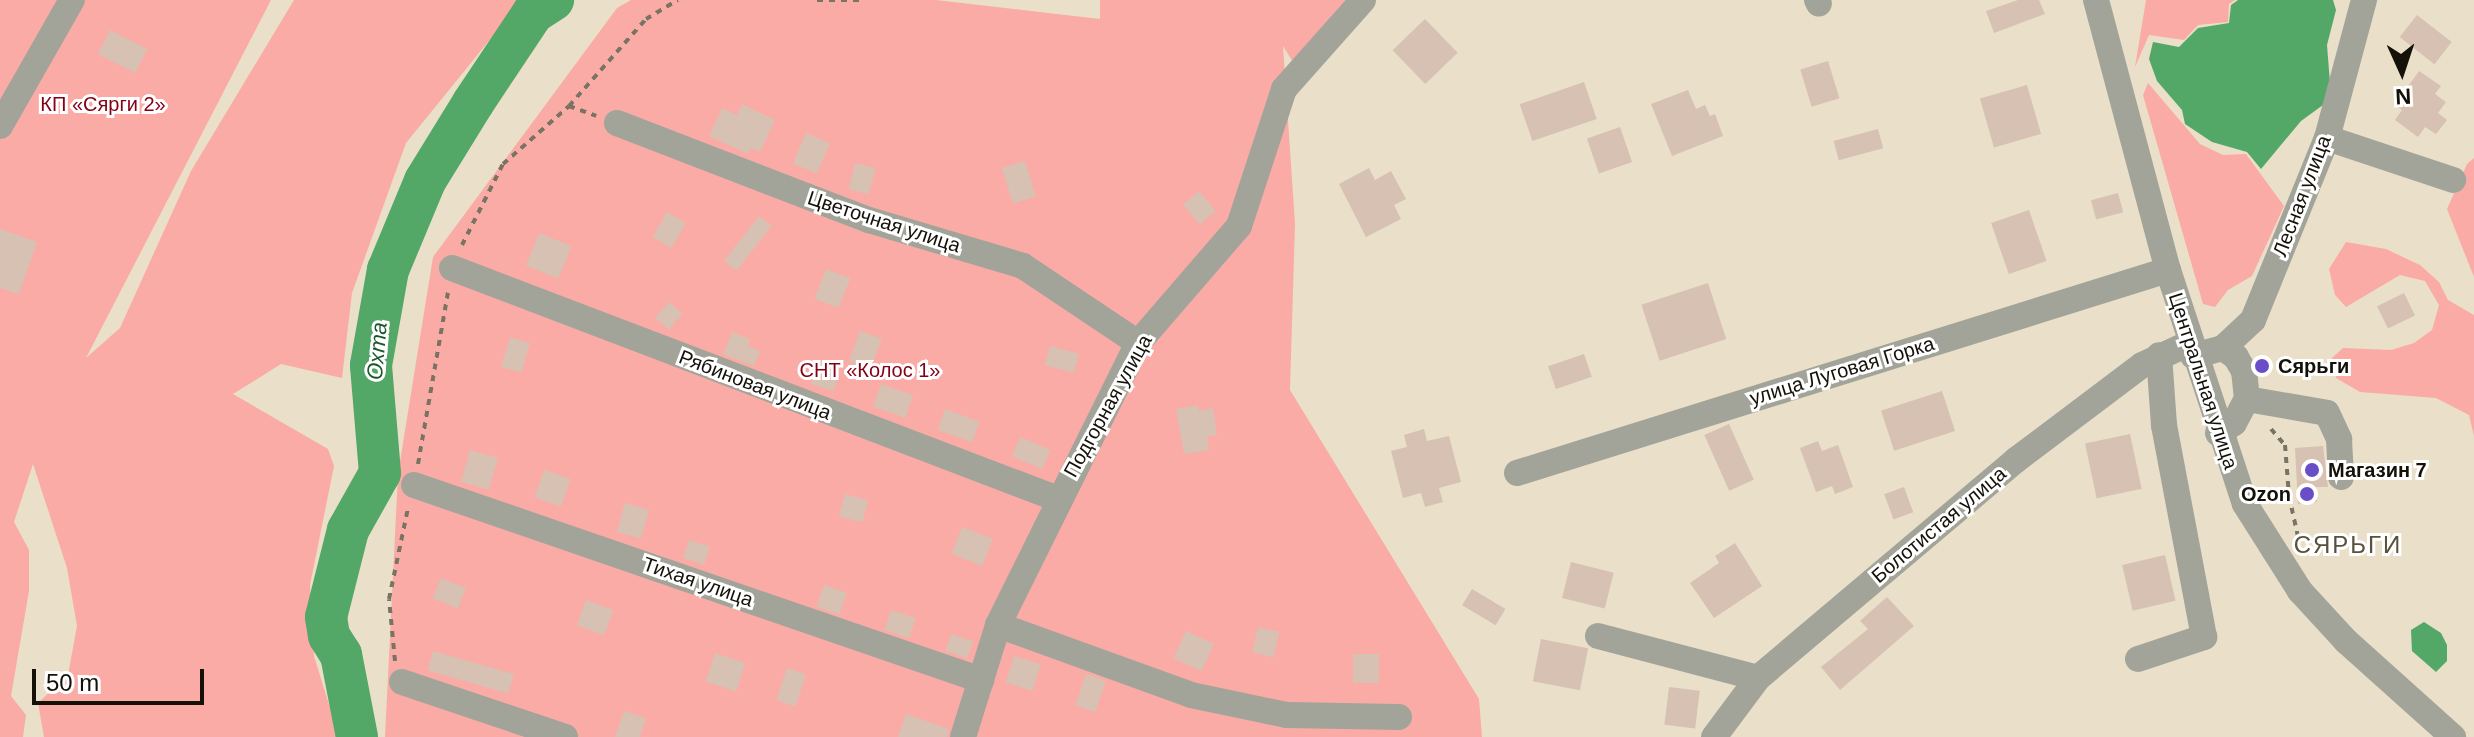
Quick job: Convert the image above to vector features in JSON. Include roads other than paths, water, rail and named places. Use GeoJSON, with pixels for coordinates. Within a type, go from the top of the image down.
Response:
{"type":"FeatureCollection","features":[{"type":"Feature","properties":{"kind":"street"},"geometry":{"type":"LineString","coordinates":[[0,126],[72,0]]}},
{"type":"Feature","properties":{"kind":"street","name":"Подгорная улица"},"geometry":{"type":"LineString","coordinates":[[963,737],[998,625],[1138,343],[1247,212],[1277,106],[1297,73],[1363,0]]}},
{"type":"Feature","properties":{"kind":"street","name":"Центральная улица"},"geometry":{"type":"LineString","coordinates":[[2096,0],[2168,270],[2218,433],[2245,504],[2300,591],[2453,737]]}},
{"type":"Feature","properties":{"kind":"street","name":"Лесная улица"},"geometry":{"type":"LineString","coordinates":[[2192,350],[2223,348],[2253,320],[2327,138],[2364,0]]}},
{"type":"Feature","properties":{"kind":"street","name":"Цветочная улица"},"geometry":{"type":"LineString","coordinates":[[617,123],[869,220],[1023,266],[1138,343]]}},
{"type":"Feature","properties":{"kind":"street"},"geometry":{"type":"LineString","coordinates":[[2327,138],[2453,180]]}},
{"type":"Feature","properties":{"kind":"street","name":"Рябиновая улица"},"geometry":{"type":"LineString","coordinates":[[452,268],[1058,499]]}},
{"type":"Feature","properties":{"kind":"street","name":"улица Луговая Горка"},"geometry":{"type":"LineString","coordinates":[[1517,473],[2168,270]]}},
{"type":"Feature","properties":{"kind":"street"},"geometry":{"type":"LineString","coordinates":[[2218,433],[2234,423],[2247,399],[2244,371],[2236,357],[2223,348]]}},
{"type":"Feature","properties":{"kind":"street","name":"Болотистая улица"},"geometry":{"type":"LineString","coordinates":[[1714,737],[1758,678],[2016,460],[2159,355],[2192,350]]}},
{"type":"Feature","properties":{"kind":"street"},"geometry":{"type":"LineString","coordinates":[[2138,659],[2204,637],[2164,425],[2159,355]]}},
{"type":"Feature","properties":{"kind":"street"},"geometry":{"type":"LineString","coordinates":[[2247,399],[2327,413],[2339,439],[2341,477]]}},
{"type":"Feature","properties":{"kind":"street","name":"Тихая улица"},"geometry":{"type":"LineString","coordinates":[[414,485],[981,680]]}},
{"type":"Feature","properties":{"kind":"street"},"geometry":{"type":"LineString","coordinates":[[998,625],[1191,695],[1287,715],[1399,717]]}},
{"type":"Feature","properties":{"kind":"street"},"geometry":{"type":"LineString","coordinates":[[1598,636],[1758,678]]}},
{"type":"Feature","properties":{"kind":"street"},"geometry":{"type":"LineString","coordinates":[[402,682],[565,737]]}},
{"type":"Feature","properties":{"kind":"waterway","name":"Охта"},"geometry":{"type":"LineString","coordinates":[[357,737],[341,655],[329,636],[326,617],[348,530],[380,473],[371,365],[388,270],[425,181],[533,13],[553,0]]}},
{"type":"Feature","properties":{"kind":"place","name":"Сярьги"},"geometry":{"type":"Point","coordinates":[2262,366]}},
{"type":"Feature","properties":{"kind":"place","name":"Магазин 7"},"geometry":{"type":"Point","coordinates":[2312,470]}},
{"type":"Feature","properties":{"kind":"place","name":"Ozon"},"geometry":{"type":"Point","coordinates":[2307,494]}},
{"type":"Feature","properties":{"kind":"district","name":"СЯРЬГИ"},"geometry":{"type":"Point","coordinates":[2348,545]}},
{"type":"Feature","properties":{"kind":"park label","name":"КП «Сярги 2»"},"geometry":{"type":"Point","coordinates":[103,104]}},
{"type":"Feature","properties":{"kind":"park label","name":"СНТ «Колос 1»"},"geometry":{"type":"Point","coordinates":[870,370]}}]}
